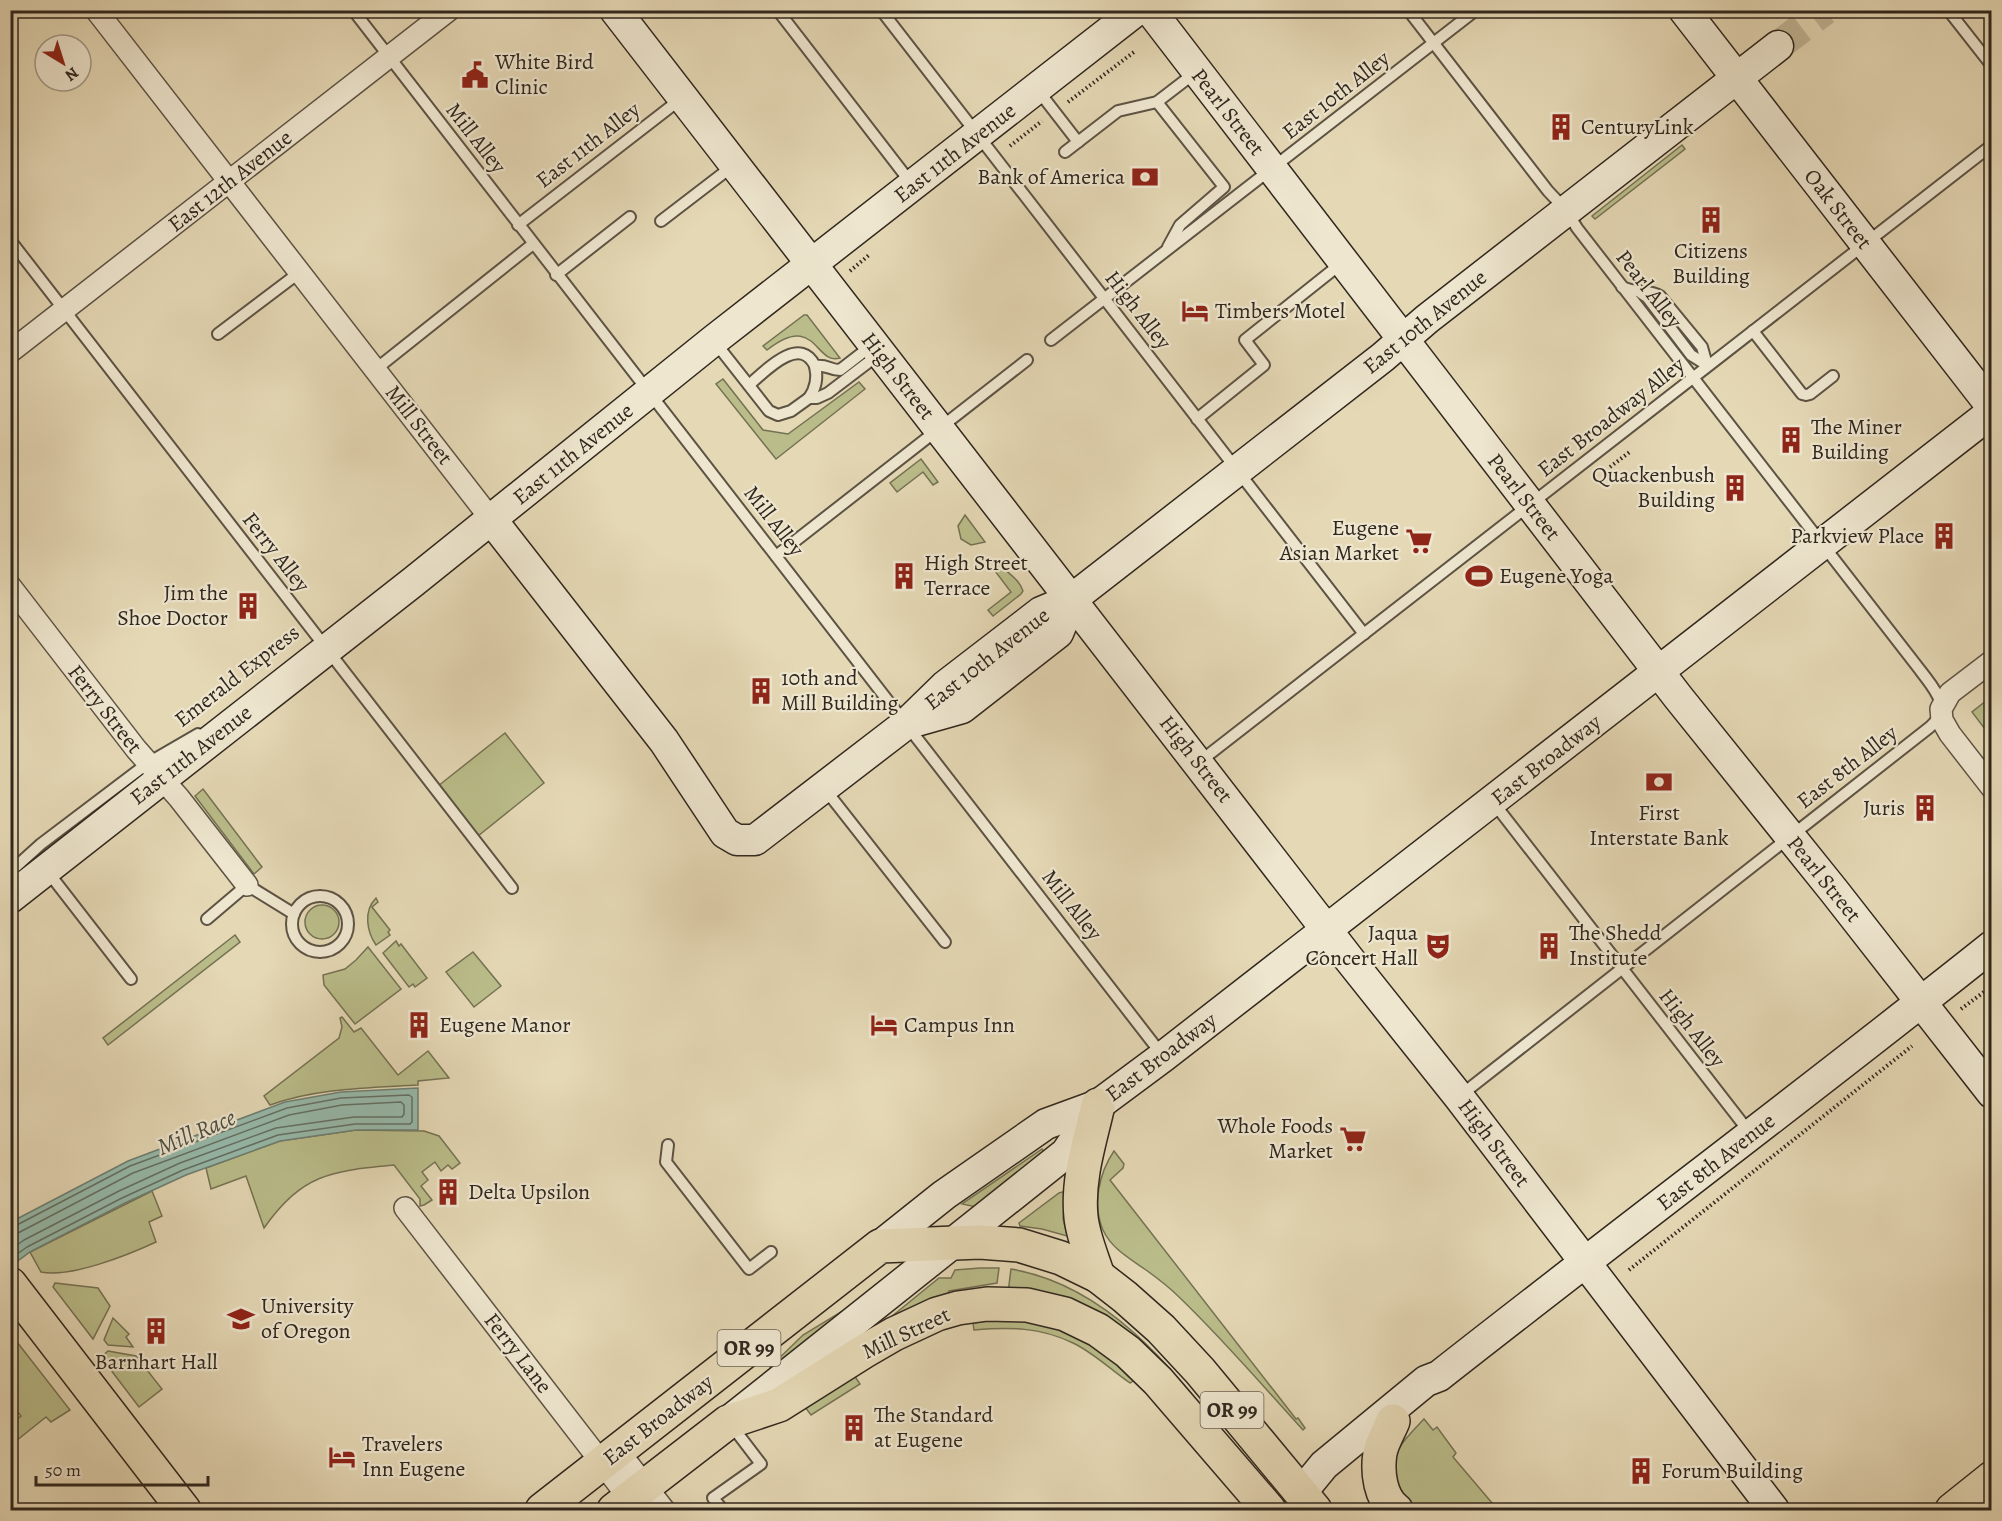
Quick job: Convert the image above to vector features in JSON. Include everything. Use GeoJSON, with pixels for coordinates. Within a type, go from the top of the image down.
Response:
{"type":"FeatureCollection","features":[{"type":"Feature","properties":{"kind":"main road","name":"High Street"},"geometry":{"type":"LineString","coordinates":[[615,10],[1327,930],[1459,1096],[1774,1510]]}},
{"type":"Feature","properties":{"kind":"main road","name":"East 11th Avenue"},"geometry":{"type":"LineString","coordinates":[[10,898],[46,870],[154,771],[320,641],[491,519],[714,340],[913,186],[986,146],[1037,88],[1137,10]]}},
{"type":"Feature","properties":{"kind":"main road","name":"Pearl Street"},"geometry":{"type":"LineString","coordinates":[[1150,10],[1658,672],[1992,1093]]}},
{"type":"Feature","properties":{"kind":"main road","name":"Oak Street"},"geometry":{"type":"LineString","coordinates":[[1684,10],[1992,407]]}},
{"type":"Feature","properties":{"kind":"main road","name":"East 10th Avenue"},"geometry":{"type":"LineString","coordinates":[[740,844],[824,787],[906,724],[945,686],[1041,612],[1072,599],[1778,46]]}},
{"type":"Feature","properties":{"kind":"main road","name":"East Broadway"},"geometry":{"type":"LineString","coordinates":[[542,1510],[944,1195],[1046,1124],[1098,1105],[1164,1056],[1992,412]]}},
{"type":"Feature","properties":{"kind":"main road","name":"Mill Street"},"geometry":{"type":"LineString","coordinates":[[491,519],[664,741],[710,812],[740,844]]}},
{"type":"Feature","properties":{"kind":"main road","name":"East 8th Avenue"},"geometry":{"type":"LineString","coordinates":[[1308,1502],[1332,1472],[1424,1397],[1439,1376],[1752,1135],[1992,946]]}},
{"type":"Feature","properties":{"kind":"main road","name":"East Broadway"},"geometry":{"type":"LineString","coordinates":[[638,1501],[728,1422],[1066,1153],[1098,1105]]}},
{"type":"Feature","properties":{"kind":"main road"},"geometry":{"type":"LineString","coordinates":[[1098,1105],[1080,1197],[1081,1219],[1098,1276]]}},
{"type":"Feature","properties":{"kind":"main road","name":"OR 99"},"geometry":{"type":"LineString","coordinates":[[880,1246],[955,1242],[1019,1245],[1061,1257],[1098,1276],[1125,1297],[1200,1371],[1308,1502]]}},
{"type":"Feature","properties":{"kind":"main road"},"geometry":{"type":"LineString","coordinates":[[13,1287],[184,1510]]}},
{"type":"Feature","properties":{"kind":"main road","name":"Mill Street"},"geometry":{"type":"LineString","coordinates":[[728,1422],[779,1405],[894,1334],[937,1314],[987,1304],[1027,1305],[1065,1314],[1098,1330],[1128,1352],[1158,1381],[1270,1510]]}},
{"type":"Feature","properties":{"kind":"main road","name":"East 8th Avenue"},"geometry":{"type":"LineString","coordinates":[[1308,1502],[1324,1465],[1426,1381],[1439,1376]]}},
{"type":"Feature","properties":{"kind":"main road"},"geometry":{"type":"LineString","coordinates":[[1393,1421],[1380,1454],[1380,1472],[1385,1496],[1390,1506],[1396,1510]]}},
{"type":"Feature","properties":{"kind":"main road"},"geometry":{"type":"LineString","coordinates":[[1952,1510],[1992,1478]]}},
{"type":"Feature","properties":{"kind":"main road"},"geometry":{"type":"LineString","coordinates":[[1270,1510],[1308,1502],[1340,1510]]}},
{"type":"Feature","properties":{"kind":"street","name":"Mill Street"},"geometry":{"type":"LineString","coordinates":[[96,10],[491,519]]}},
{"type":"Feature","properties":{"kind":"street","name":"East 12th Avenue"},"geometry":{"type":"LineString","coordinates":[[10,352],[449,10]]}},
{"type":"Feature","properties":{"kind":"street","name":"Ferry Street"},"geometry":{"type":"LineString","coordinates":[[10,586],[154,771],[179,798],[247,885]]}},
{"type":"Feature","properties":{"kind":"street"},"geometry":{"type":"LineString","coordinates":[[1992,661],[1950,693],[1941,708],[1942,720],[1950,734],[1992,788]]}},
{"type":"Feature","properties":{"kind":"street","name":"Ferry Lane"},"geometry":{"type":"LineString","coordinates":[[405,1208],[610,1457],[638,1501]]}},
{"type":"Feature","properties":{"kind":"lane","name":"Mill Alley"},"geometry":{"type":"LineString","coordinates":[[353,10],[1164,1056]]}},
{"type":"Feature","properties":{"kind":"lane"},"geometry":{"type":"LineString","coordinates":[[780,10],[779,12],[913,186]]}},
{"type":"Feature","properties":{"kind":"lane","name":"High Alley"},"geometry":{"type":"LineString","coordinates":[[881,10],[1364,634]]}},
{"type":"Feature","properties":{"kind":"lane","name":"Pearl Alley"},"geometry":{"type":"LineString","coordinates":[[1408,10],[1548,191],[1566,210],[1622,287],[1932,686],[1939,697],[1941,708]]}},
{"type":"Feature","properties":{"kind":"lane","name":"East 10th Alley"},"geometry":{"type":"LineString","coordinates":[[1051,340],[1476,10]]}},
{"type":"Feature","properties":{"kind":"lane"},"geometry":{"type":"LineString","coordinates":[[1948,10],[1992,66]]}},
{"type":"Feature","properties":{"kind":"lane"},"geometry":{"type":"LineString","coordinates":[[1065,152],[1118,111],[1157,102],[1196,71]]}},
{"type":"Feature","properties":{"kind":"lane"},"geometry":{"type":"LineString","coordinates":[[1037,88],[1078,142]]}},
{"type":"Feature","properties":{"kind":"lane","name":"East 11th Alley"},"geometry":{"type":"LineString","coordinates":[[518,225],[682,98]]}},
{"type":"Feature","properties":{"kind":"lane"},"geometry":{"type":"LineString","coordinates":[[1157,102],[1224,188],[1180,225],[1167,250]]}},
{"type":"Feature","properties":{"kind":"lane","name":"East Broadway Alley"},"geometry":{"type":"LineString","coordinates":[[1198,763],[1992,145]]}},
{"type":"Feature","properties":{"kind":"lane"},"geometry":{"type":"LineString","coordinates":[[661,221],[734,164]]}},
{"type":"Feature","properties":{"kind":"lane"},"geometry":{"type":"LineString","coordinates":[[556,274],[630,217]]}},
{"type":"Feature","properties":{"kind":"lane","name":"Ferry Alley"},"geometry":{"type":"LineString","coordinates":[[10,240],[512,888]]}},
{"type":"Feature","properties":{"kind":"lane"},"geometry":{"type":"LineString","coordinates":[[376,369],[533,244]]}},
{"type":"Feature","properties":{"kind":"lane"},"geometry":{"type":"LineString","coordinates":[[1197,418],[1264,365],[1245,340],[1344,262]]}},
{"type":"Feature","properties":{"kind":"lane"},"geometry":{"type":"LineString","coordinates":[[218,334],[300,272]]}},
{"type":"Feature","properties":{"kind":"lane"},"geometry":{"type":"LineString","coordinates":[[1622,287],[1641,293],[1654,292],[1660,296],[1702,346],[1707,365]]}},
{"type":"Feature","properties":{"kind":"lane"},"geometry":{"type":"LineString","coordinates":[[1753,331],[1802,394],[1810,394],[1833,376]]}},
{"type":"Feature","properties":{"kind":"lane"},"geometry":{"type":"LineString","coordinates":[[714,340],[769,411],[778,415],[784,415],[809,398],[816,385],[815,366],[808,355],[796,352],[775,364],[750,385]]}},
{"type":"Feature","properties":{"kind":"lane"},"geometry":{"type":"LineString","coordinates":[[815,366],[825,365],[834,370],[840,370],[877,349]]}},
{"type":"Feature","properties":{"kind":"lane"},"geometry":{"type":"LineString","coordinates":[[809,398],[817,398],[828,393],[877,349]]}},
{"type":"Feature","properties":{"kind":"lane"},"geometry":{"type":"LineString","coordinates":[[777,556],[1027,360]]}},
{"type":"Feature","properties":{"kind":"lane"},"geometry":{"type":"LineString","coordinates":[[455,532],[491,519]]}},
{"type":"Feature","properties":{"kind":"lane","name":"East 8th Alley"},"geometry":{"type":"LineString","coordinates":[[1459,1096],[1930,727],[1937,719],[1941,708]]}},
{"type":"Feature","properties":{"kind":"lane","name":"Emerald Express"},"geometry":{"type":"LineString","coordinates":[[10,872],[41,844],[154,771],[207,726]]}},
{"type":"Feature","properties":{"kind":"lane"},"geometry":{"type":"LineString","coordinates":[[824,787],[945,942]]}},
{"type":"Feature","properties":{"kind":"lane","name":"High Alley"},"geometry":{"type":"LineString","coordinates":[[1492,801],[1752,1135]]}},
{"type":"Feature","properties":{"kind":"lane"},"geometry":{"type":"LineString","coordinates":[[46,870],[131,979]]}},
{"type":"Feature","properties":{"kind":"lane"},"geometry":{"type":"LineString","coordinates":[[207,920],[247,885],[294,914]]}},
{"type":"Feature","properties":{"kind":"lane"},"geometry":{"type":"LineString","coordinates":[[329,896],[344,907],[349,925],[347,935],[334,949],[315,952],[298,942],[292,927],[294,914],[304,900],[329,896]]}},
{"type":"Feature","properties":{"kind":"lane"},"geometry":{"type":"LineString","coordinates":[[668,1145],[666,1162],[749,1269],[771,1252]]}},
{"type":"Feature","properties":{"kind":"lane"},"geometry":{"type":"LineString","coordinates":[[723,1510],[713,1498],[761,1464],[728,1422]]}},
{"type":"Feature","properties":{"kind":"path"},"geometry":{"type":"LineString","coordinates":[[986,146],[1055,112],[1134,52]]}},
{"type":"Feature","properties":{"kind":"path"},"geometry":{"type":"LineString","coordinates":[[1610,467],[1631,451]]}},
{"type":"Feature","properties":{"kind":"path"},"geometry":{"type":"LineString","coordinates":[[1962,1009],[1992,986]]}},
{"type":"Feature","properties":{"kind":"path"},"geometry":{"type":"LineString","coordinates":[[1629,1270],[1912,1046]]}},
{"type":"Feature","properties":{"kind":"green space"},"geometry":{"type":"Polygon","coordinates":[[[1682,145],[1685,149],[1595,219],[1592,216],[1682,145]]]}},
{"type":"Feature","properties":{"kind":"green space"},"geometry":{"type":"Polygon","coordinates":[[[807,315],[840,358],[825,355],[812,342],[796,336],[783,339],[767,350],[763,346],[807,315]]]}},
{"type":"Feature","properties":{"kind":"green space"},"geometry":{"type":"Polygon","coordinates":[[[723,379],[763,430],[788,434],[859,382],[865,389],[776,459],[716,384],[723,379]]]}},
{"type":"Feature","properties":{"kind":"green space"},"geometry":{"type":"Polygon","coordinates":[[[921,459],[938,482],[933,485],[923,472],[897,492],[890,483],[921,459]]]}},
{"type":"Feature","properties":{"kind":"green space"},"geometry":{"type":"Polygon","coordinates":[[[965,515],[985,542],[971,545],[961,539],[958,526],[965,515]]]}},
{"type":"Feature","properties":{"kind":"green space"},"geometry":{"type":"Polygon","coordinates":[[[998,562],[1019,583],[1023,591],[993,616],[988,610],[1011,592],[995,571],[998,562]]]}},
{"type":"Feature","properties":{"kind":"green space"},"geometry":{"type":"Polygon","coordinates":[[[1991,697],[1991,737],[1972,712],[1991,697]]]}},
{"type":"Feature","properties":{"kind":"green space"},"geometry":{"type":"Polygon","coordinates":[[[505,733],[544,783],[478,836],[438,786],[505,733]]]}},
{"type":"Feature","properties":{"kind":"green space"},"geometry":{"type":"Polygon","coordinates":[[[203,789],[262,867],[254,874],[195,796],[203,789]]]}},
{"type":"Feature","properties":{"kind":"green space"},"geometry":{"type":"Polygon","coordinates":[[[376,898],[378,902],[372,907],[390,930],[388,932],[390,935],[376,945],[370,934],[368,915],[376,898]]]}},
{"type":"Feature","properties":{"kind":"green space"},"geometry":{"type":"Polygon","coordinates":[[[322,905],[334,910],[339,922],[334,934],[322,939],[310,934],[305,922],[310,910],[322,905]]]}},
{"type":"Feature","properties":{"kind":"green space"},"geometry":{"type":"Polygon","coordinates":[[[235,935],[240,942],[108,1045],[103,1038],[235,935]]]}},
{"type":"Feature","properties":{"kind":"green space"},"geometry":{"type":"Polygon","coordinates":[[[396,941],[399,946],[401,944],[427,978],[415,987],[413,984],[409,987],[383,953],[396,941]]]}},
{"type":"Feature","properties":{"kind":"green space"},"geometry":{"type":"Polygon","coordinates":[[[368,947],[401,989],[355,1024],[324,985],[323,975],[345,969],[368,947]]]}},
{"type":"Feature","properties":{"kind":"green space"},"geometry":{"type":"Polygon","coordinates":[[[473,952],[501,986],[474,1007],[446,972],[473,952]]]}},
{"type":"Feature","properties":{"kind":"green space"},"geometry":{"type":"Polygon","coordinates":[[[342,1017],[354,1032],[361,1028],[398,1075],[428,1051],[449,1078],[418,1081],[418,1085],[324,1092],[270,1105],[264,1096],[339,1038],[342,1027],[340,1018],[342,1017]]]}},
{"type":"Feature","properties":{"kind":"green space"},"geometry":{"type":"Polygon","coordinates":[[[356,1130],[424,1131],[439,1136],[460,1163],[452,1169],[448,1165],[441,1171],[435,1162],[422,1172],[428,1180],[421,1186],[432,1200],[420,1206],[420,1199],[394,1165],[353,1170],[320,1178],[292,1196],[264,1228],[246,1176],[211,1189],[206,1168],[280,1141],[356,1130]]]}},
{"type":"Feature","properties":{"kind":"green space"},"geometry":{"type":"Polygon","coordinates":[[[1042,1149],[1046,1154],[981,1208],[962,1204],[1042,1149]]]}},
{"type":"Feature","properties":{"kind":"green space"},"geometry":{"type":"Polygon","coordinates":[[[1114,1151],[1124,1164],[1123,1168],[1110,1180],[1296,1419],[1298,1418],[1305,1428],[1303,1430],[1194,1312],[1166,1285],[1111,1243],[1103,1230],[1098,1200],[1104,1169],[1114,1151]]]}},
{"type":"Feature","properties":{"kind":"green space"},"geometry":{"type":"Polygon","coordinates":[[[152,1191],[162,1216],[149,1222],[156,1242],[83,1269],[68,1272],[41,1272],[30,1252],[152,1191]]]}},
{"type":"Feature","properties":{"kind":"green space"},"geometry":{"type":"Polygon","coordinates":[[[1066,1191],[1063,1218],[1067,1236],[1020,1226],[1019,1223],[1059,1193],[1066,1191]]]}},
{"type":"Feature","properties":{"kind":"green space"},"geometry":{"type":"Polygon","coordinates":[[[999,1268],[997,1283],[949,1291],[945,1302],[875,1330],[939,1278],[951,1278],[955,1270],[999,1268]]]}},
{"type":"Feature","properties":{"kind":"green space"},"geometry":{"type":"Polygon","coordinates":[[[1011,1269],[1051,1280],[1087,1298],[1120,1321],[1178,1378],[1255,1473],[1176,1389],[1008,1293],[1011,1269]]]}},
{"type":"Feature","properties":{"kind":"green space"},"geometry":{"type":"Polygon","coordinates":[[[55,1283],[98,1288],[110,1306],[93,1339],[53,1287],[55,1283]]]}},
{"type":"Feature","properties":{"kind":"green space"},"geometry":{"type":"Polygon","coordinates":[[[844,1310],[846,1314],[774,1372],[770,1367],[803,1335],[844,1310]]]}},
{"type":"Feature","properties":{"kind":"green space"},"geometry":{"type":"Polygon","coordinates":[[[113,1318],[129,1334],[126,1337],[133,1347],[108,1345],[104,1340],[113,1318]]]}},
{"type":"Feature","properties":{"kind":"green space"},"geometry":{"type":"Polygon","coordinates":[[[1001,1319],[1050,1323],[1095,1343],[1136,1379],[1130,1383],[1081,1347],[1049,1334],[1025,1329],[974,1330],[973,1323],[1001,1319]]]}},
{"type":"Feature","properties":{"kind":"green space"},"geometry":{"type":"Polygon","coordinates":[[[17,1342],[70,1410],[51,1422],[46,1417],[11,1445],[11,1424],[21,1416],[11,1403],[11,1347],[17,1342]]]}},
{"type":"Feature","properties":{"kind":"green space"},"geometry":{"type":"Polygon","coordinates":[[[108,1351],[136,1356],[162,1389],[139,1407],[101,1357],[108,1351]]]}},
{"type":"Feature","properties":{"kind":"green space"},"geometry":{"type":"Polygon","coordinates":[[[854,1375],[860,1384],[811,1415],[805,1407],[854,1375]]]}},
{"type":"Feature","properties":{"kind":"green space"},"geometry":{"type":"Polygon","coordinates":[[[1424,1419],[1433,1430],[1437,1427],[1456,1453],[1453,1457],[1498,1510],[1412,1510],[1403,1499],[1397,1491],[1393,1476],[1395,1457],[1409,1434],[1424,1419]]]}},
{"type":"Feature","properties":{"kind":"water"},"geometry":{"type":"Polygon","coordinates":[[[418,1088],[418,1130],[356,1130],[280,1141],[186,1175],[125,1203],[30,1252],[11,1266],[11,1222],[128,1161],[285,1102],[341,1092],[418,1088]]]}},
{"type":"Feature","properties":{"kind":"tunnel"},"geometry":{"type":"LineString","coordinates":[[1778,46],[1825,10]]}},
{"type":"Feature","properties":{"kind":"place","name":"White Bird Clinic"},"geometry":{"type":"Point","coordinates":[475,75]}},
{"type":"Feature","properties":{"kind":"place","name":"CenturyLink"},"geometry":{"type":"Point","coordinates":[1561,127]}},
{"type":"Feature","properties":{"kind":"place","name":"Bank of America"},"geometry":{"type":"Point","coordinates":[1145,177]}},
{"type":"Feature","properties":{"kind":"place","name":"Citizens Building"},"geometry":{"type":"Point","coordinates":[1711,220]}},
{"type":"Feature","properties":{"kind":"place","name":"Timbers Motel"},"geometry":{"type":"Point","coordinates":[1195,311]}},
{"type":"Feature","properties":{"kind":"place","name":"The Miner Building"},"geometry":{"type":"Point","coordinates":[1791,440]}},
{"type":"Feature","properties":{"kind":"place","name":"Quackenbush Building"},"geometry":{"type":"Point","coordinates":[1735,488]}},
{"type":"Feature","properties":{"kind":"place","name":"Parkview Place"},"geometry":{"type":"Point","coordinates":[1944,536]}},
{"type":"Feature","properties":{"kind":"place","name":"Eugene Asian Market"},"geometry":{"type":"Point","coordinates":[1419,541]}},
{"type":"Feature","properties":{"kind":"place","name":"High Street Terrace"},"geometry":{"type":"Point","coordinates":[904,576]}},
{"type":"Feature","properties":{"kind":"place","name":"Eugene Yoga"},"geometry":{"type":"Point","coordinates":[1479,576]}},
{"type":"Feature","properties":{"kind":"place","name":"Jim the Shoe Doctor"},"geometry":{"type":"Point","coordinates":[248,606]}},
{"type":"Feature","properties":{"kind":"place","name":"10th and Mill Building"},"geometry":{"type":"Point","coordinates":[761,691]}},
{"type":"Feature","properties":{"kind":"place","name":"First Interstate Bank"},"geometry":{"type":"Point","coordinates":[1659,782]}},
{"type":"Feature","properties":{"kind":"place","name":"Juris"},"geometry":{"type":"Point","coordinates":[1925,808]}},
{"type":"Feature","properties":{"kind":"place","name":"Jaqua Concert Hall"},"geometry":{"type":"Point","coordinates":[1438,946]}},
{"type":"Feature","properties":{"kind":"place","name":"The Shedd Institute"},"geometry":{"type":"Point","coordinates":[1549,946]}},
{"type":"Feature","properties":{"kind":"place","name":"Eugene Manor"},"geometry":{"type":"Point","coordinates":[419,1025]}},
{"type":"Feature","properties":{"kind":"place","name":"Campus Inn"},"geometry":{"type":"Point","coordinates":[884,1025]}},
{"type":"Feature","properties":{"kind":"place","name":"Whole Foods Market"},"geometry":{"type":"Point","coordinates":[1353,1139]}},
{"type":"Feature","properties":{"kind":"place","name":"Delta Upsilon"},"geometry":{"type":"Point","coordinates":[448,1192]}},
{"type":"Feature","properties":{"kind":"place","name":"University of Oregon"},"geometry":{"type":"Point","coordinates":[241,1319]}},
{"type":"Feature","properties":{"kind":"place","name":"Barnhart Hall"},"geometry":{"type":"Point","coordinates":[156,1331]}},
{"type":"Feature","properties":{"kind":"place","name":"The Standard at Eugene"},"geometry":{"type":"Point","coordinates":[854,1428]}},
{"type":"Feature","properties":{"kind":"place","name":"Travelers Inn Eugene"},"geometry":{"type":"Point","coordinates":[342,1457]}},
{"type":"Feature","properties":{"kind":"place","name":"Forum Building"},"geometry":{"type":"Point","coordinates":[1641,1471]}},
{"type":"Feature","properties":{"kind":"water label","name":"Mill Race"},"geometry":{"type":"Point","coordinates":[196,1132]}}]}
